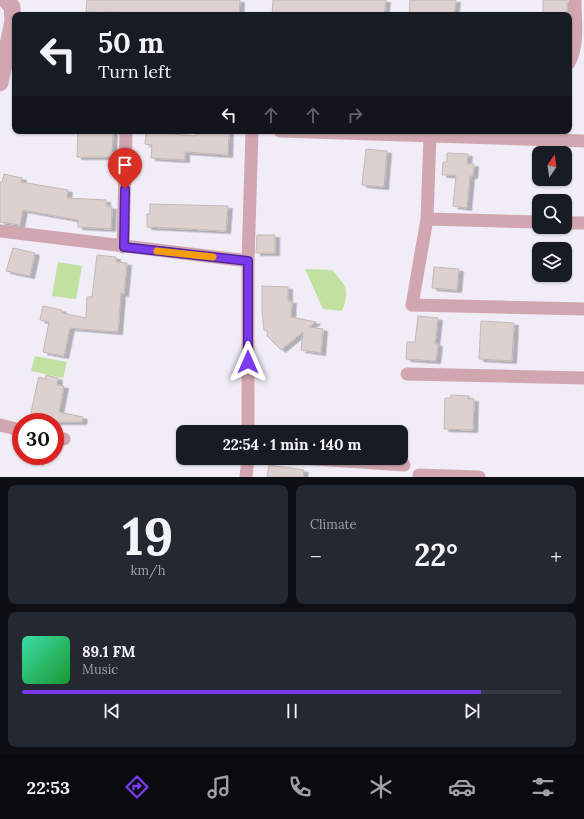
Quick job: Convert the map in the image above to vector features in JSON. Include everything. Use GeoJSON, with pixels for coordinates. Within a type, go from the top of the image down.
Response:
{"type":"FeatureCollection","features":[{"type":"Feature","properties":{"kind":"street"},"geometry":{"type":"LineString","coordinates":[[0,83],[12,21],[12,7],[6,0]]}},
{"type":"Feature","properties":{"kind":"street"},"geometry":{"type":"LineString","coordinates":[[572,58],[576,42],[575,0]]}},
{"type":"Feature","properties":{"kind":"street"},"geometry":{"type":"LineString","coordinates":[[124,247],[126,134]]}},
{"type":"Feature","properties":{"kind":"street"},"geometry":{"type":"LineString","coordinates":[[248,425],[248,261],[252,134]]}},
{"type":"Feature","properties":{"kind":"street"},"geometry":{"type":"LineString","coordinates":[[392,134],[554,135],[584,141]]}},
{"type":"Feature","properties":{"kind":"street"},"geometry":{"type":"LineString","coordinates":[[430,135],[427,219],[412,305],[584,308]]}},
{"type":"Feature","properties":{"kind":"street"},"geometry":{"type":"LineString","coordinates":[[427,219],[532,222]]}},
{"type":"Feature","properties":{"kind":"street"},"geometry":{"type":"LineString","coordinates":[[572,223],[584,223]]}},
{"type":"Feature","properties":{"kind":"street"},"geometry":{"type":"LineString","coordinates":[[0,231],[248,261]]}},
{"type":"Feature","properties":{"kind":"street"},"geometry":{"type":"LineString","coordinates":[[407,374],[584,378]]}},
{"type":"Feature","properties":{"kind":"street"},"geometry":{"type":"LineString","coordinates":[[0,425],[12,428]]}},
{"type":"Feature","properties":{"kind":"street"},"geometry":{"type":"LineString","coordinates":[[246,477],[247,465]]}},
{"type":"Feature","properties":{"kind":"street"},"geometry":{"type":"LineString","coordinates":[[419,475],[479,477]]}},
{"type":"Feature","properties":{"kind":"green space"},"geometry":{"type":"Polygon","coordinates":[[[58,262],[82,266],[76,299],[52,296],[58,262]]]}},
{"type":"Feature","properties":{"kind":"green space"},"geometry":{"type":"Polygon","coordinates":[[[305,269],[332,270],[346,289],[346,298],[342,311],[323,309],[305,269]]]}},
{"type":"Feature","properties":{"kind":"green space"},"geometry":{"type":"Polygon","coordinates":[[[35,356],[67,362],[63,378],[31,371],[35,356]]]}},
{"type":"Feature","properties":{"kind":"building"},"geometry":{"type":"Polygon","coordinates":[[[87,0],[240,0],[239,12],[86,12],[87,0]]]}},
{"type":"Feature","properties":{"kind":"building"},"geometry":{"type":"Polygon","coordinates":[[[273,0],[386,0],[384,12],[272,12],[273,0]]]}},
{"type":"Feature","properties":{"kind":"building"},"geometry":{"type":"Polygon","coordinates":[[[410,0],[456,0],[454,12],[409,12],[410,0]]]}},
{"type":"Feature","properties":{"kind":"building"},"geometry":{"type":"Polygon","coordinates":[[[543,0],[567,0],[567,12],[543,12],[543,0]]]}},
{"type":"Feature","properties":{"kind":"building"},"geometry":{"type":"Polygon","coordinates":[[[78,134],[113,134],[112,157],[77,157],[78,134]]]}},
{"type":"Feature","properties":{"kind":"building"},"geometry":{"type":"Polygon","coordinates":[[[146,134],[196,136],[196,134],[229,134],[228,155],[185,152],[185,160],[151,158],[152,145],[145,144],[146,134]]]}},
{"type":"Feature","properties":{"kind":"building"},"geometry":{"type":"Polygon","coordinates":[[[366,149],[387,151],[384,187],[362,185],[366,149]]]}},
{"type":"Feature","properties":{"kind":"building"},"geometry":{"type":"Polygon","coordinates":[[[447,153],[468,154],[467,164],[474,164],[473,176],[470,176],[467,208],[453,206],[456,175],[442,175],[443,162],[447,162],[447,153]]]}},
{"type":"Feature","properties":{"kind":"building"},"geometry":{"type":"Polygon","coordinates":[[[4,174],[22,178],[21,182],[68,190],[67,198],[106,200],[106,206],[112,207],[111,229],[78,227],[78,220],[23,210],[20,225],[0,222],[0,182],[2,182],[4,174]]]}},
{"type":"Feature","properties":{"kind":"building"},"geometry":{"type":"Polygon","coordinates":[[[150,204],[228,206],[226,231],[147,227],[147,214],[150,214],[150,204]]]}},
{"type":"Feature","properties":{"kind":"building"},"geometry":{"type":"Polygon","coordinates":[[[257,235],[275,235],[275,253],[256,253],[257,235]]]}},
{"type":"Feature","properties":{"kind":"building"},"geometry":{"type":"Polygon","coordinates":[[[13,248],[35,253],[30,276],[6,271],[13,248]]]}},
{"type":"Feature","properties":{"kind":"building"},"geometry":{"type":"Polygon","coordinates":[[[97,255],[116,257],[116,262],[127,263],[124,294],[121,293],[118,332],[70,328],[64,356],[43,352],[49,322],[40,320],[43,306],[62,310],[62,313],[86,318],[87,297],[92,297],[97,255]]]}},
{"type":"Feature","properties":{"kind":"building"},"geometry":{"type":"Polygon","coordinates":[[[434,267],[459,269],[457,290],[432,288],[434,267]]]}},
{"type":"Feature","properties":{"kind":"building"},"geometry":{"type":"Polygon","coordinates":[[[262,286],[288,287],[288,301],[292,301],[291,317],[316,322],[309,327],[323,329],[321,353],[301,350],[303,332],[281,350],[267,336],[268,332],[264,330],[262,310],[262,286]]]}},
{"type":"Feature","properties":{"kind":"building"},"geometry":{"type":"Polygon","coordinates":[[[418,316],[438,318],[435,344],[438,344],[436,361],[406,359],[407,342],[415,342],[418,316]]]}},
{"type":"Feature","properties":{"kind":"building"},"geometry":{"type":"Polygon","coordinates":[[[481,321],[514,323],[512,361],[479,359],[481,321]]]}},
{"type":"Feature","properties":{"kind":"building"},"geometry":{"type":"Polygon","coordinates":[[[46,375],[58,378],[57,385],[64,386],[59,412],[64,413],[31,413],[39,377],[45,379],[46,375]]]}},
{"type":"Feature","properties":{"kind":"building"},"geometry":{"type":"Polygon","coordinates":[[[451,395],[469,396],[468,399],[474,399],[473,430],[444,429],[445,398],[451,398],[451,395]]]}},
{"type":"Feature","properties":{"kind":"building"},"geometry":{"type":"Polygon","coordinates":[[[64,413],[83,417],[82,422],[64,422],[64,413]]]}},
{"type":"Feature","properties":{"kind":"building"},"geometry":{"type":"Polygon","coordinates":[[[269,465],[304,470],[303,477],[267,477],[269,465]]]}},
{"type":"Feature","properties":{"kind":"slow traffic"},"geometry":{"type":"LineString","coordinates":[[157,251],[213,257]]}},
{"type":"Feature","properties":{"kind":"route"},"geometry":{"type":"LineString","coordinates":[[125,189],[124,247],[248,261],[248,362]]}}]}
